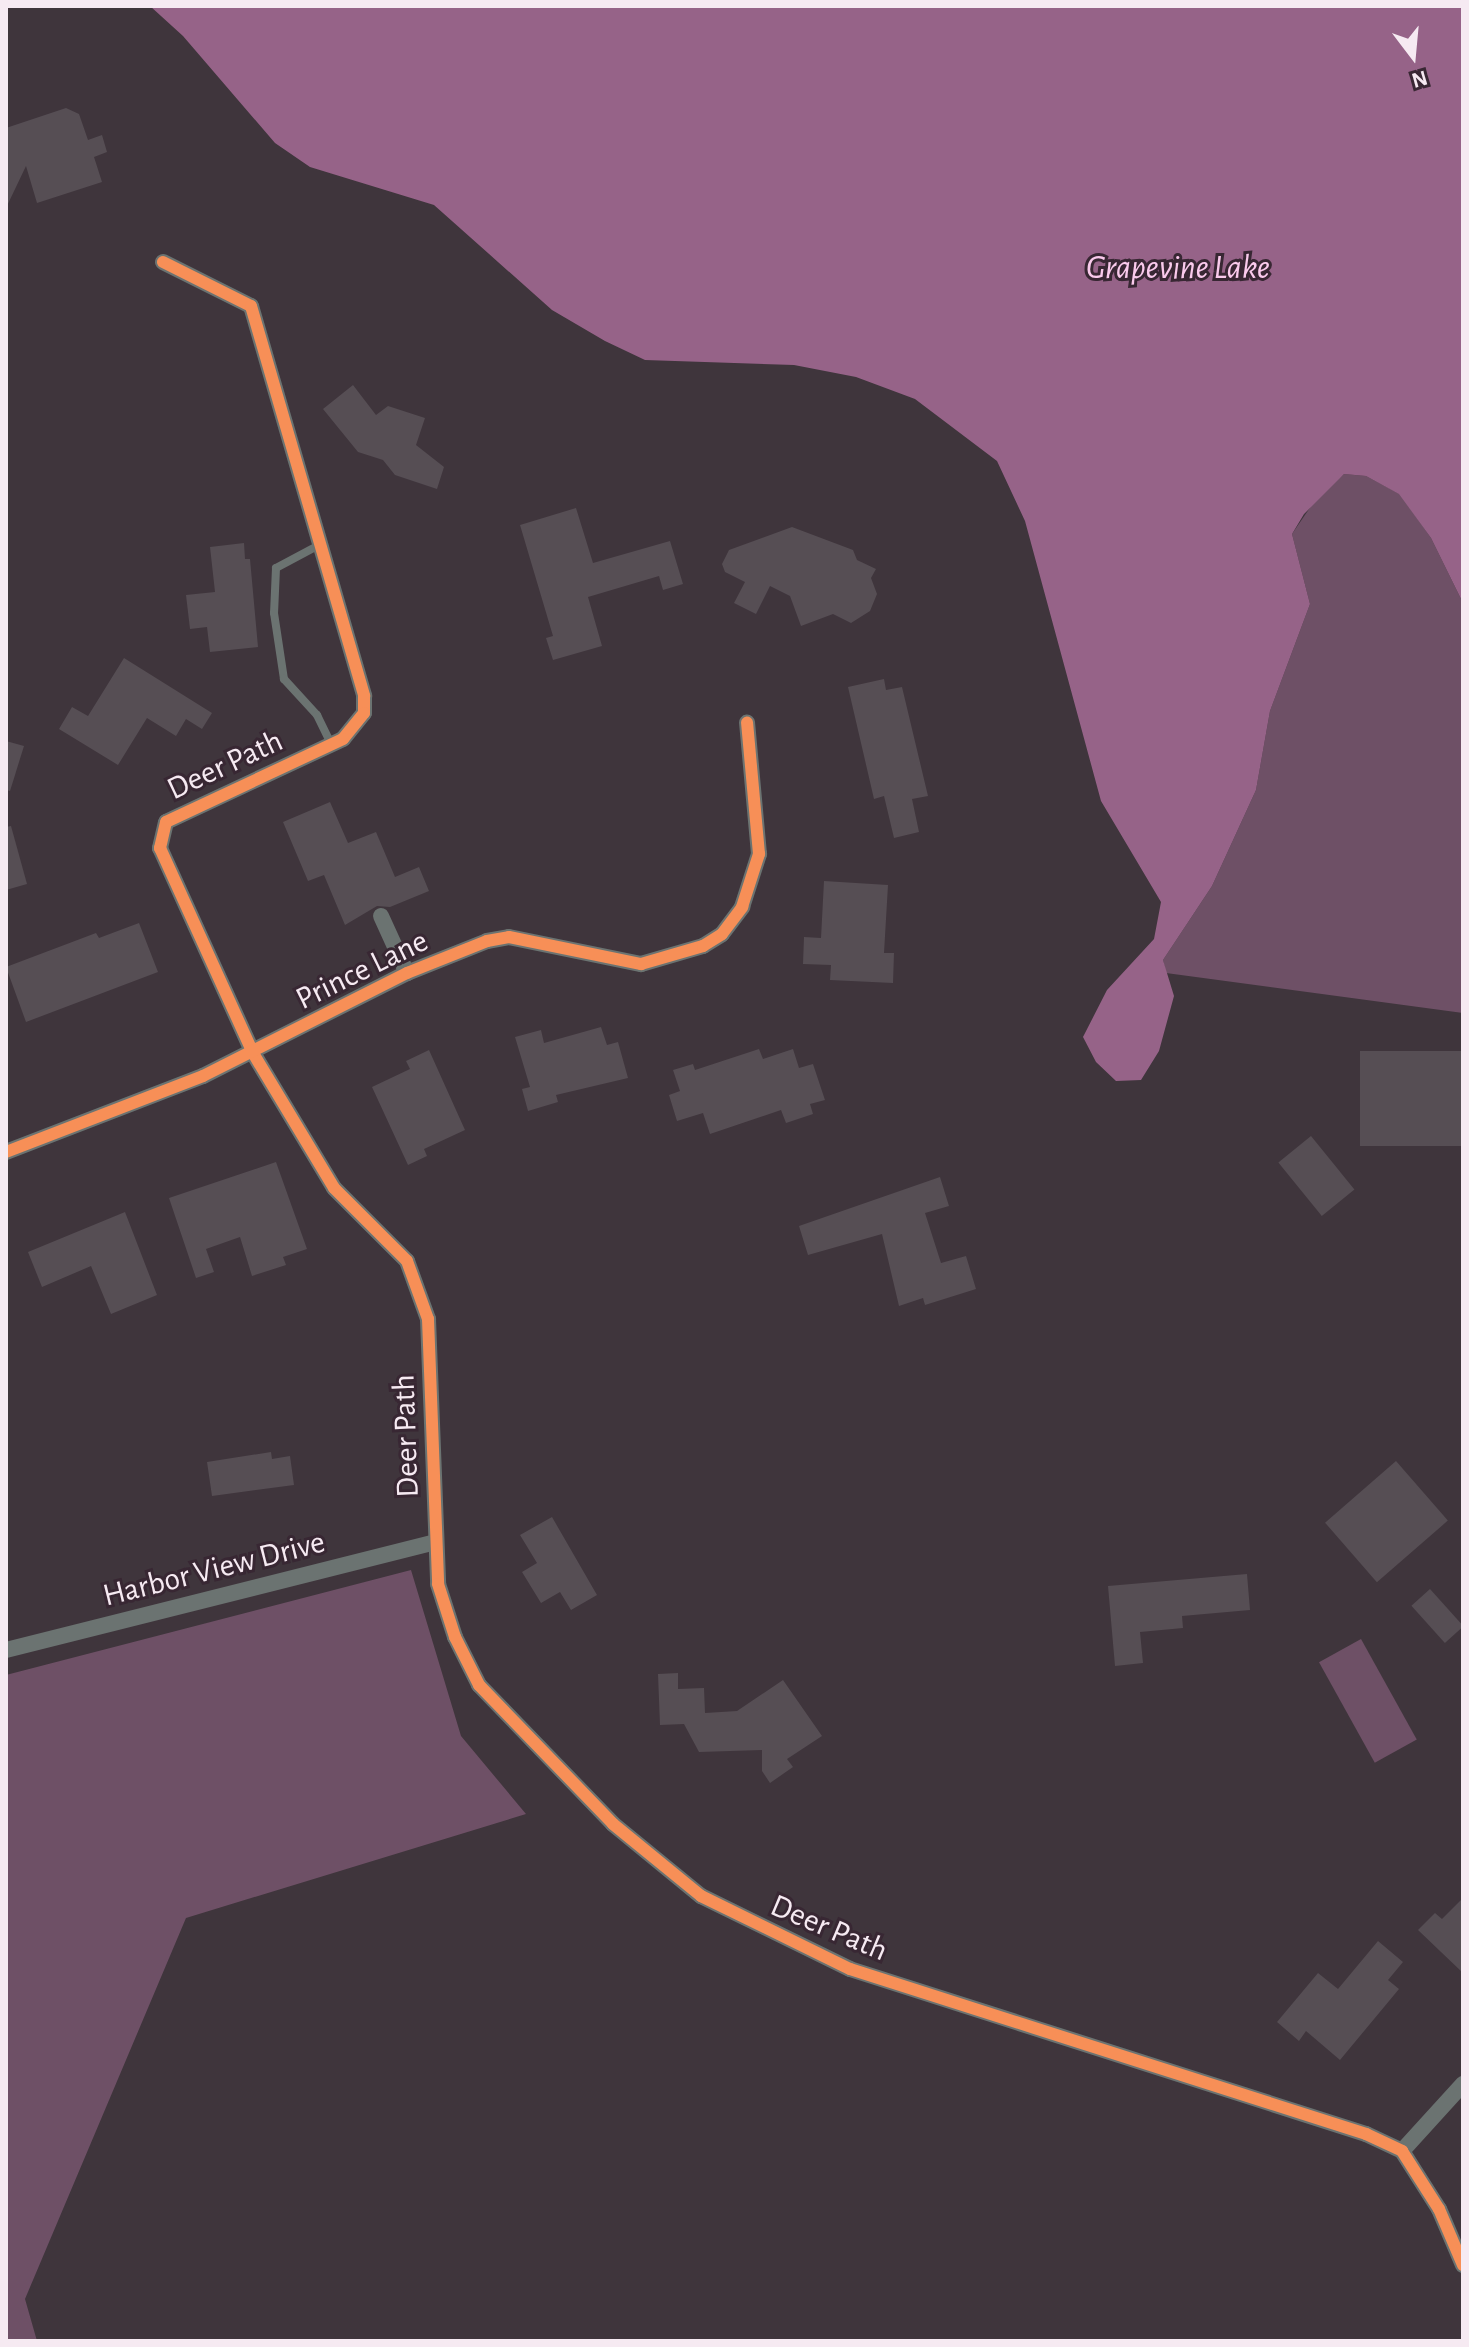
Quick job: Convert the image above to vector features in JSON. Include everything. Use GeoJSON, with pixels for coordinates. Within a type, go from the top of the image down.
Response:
{"type":"FeatureCollection","features":[{"type":"Feature","properties":{"kind":"street","name":"Deer Path"},"geometry":{"type":"LineString","coordinates":[[163,262],[251,306],[364,696],[361,724],[331,745],[166,822],[160,848],[253,1053],[334,1188],[407,1261],[428,1319],[438,1584],[455,1637],[479,1685],[613,1824],[701,1896],[850,1969],[1366,2134],[1402,2151]]}},
{"type":"Feature","properties":{"kind":"street","name":"Prince Lane"},"geometry":{"type":"LineString","coordinates":[[6,1152],[253,1053],[407,973],[509,937],[641,964],[682,956],[720,935],[751,889],[759,854],[747,723]]}},
{"type":"Feature","properties":{"kind":"street"},"geometry":{"type":"LineString","coordinates":[[381,916],[407,973]]}},
{"type":"Feature","properties":{"kind":"street","name":"Harbor View Drive"},"geometry":{"type":"LineString","coordinates":[[6,1650],[435,1542]]}},
{"type":"Feature","properties":{"kind":"street"},"geometry":{"type":"LineString","coordinates":[[1463,2084],[1402,2151],[1439,2209],[1463,2265]]}},
{"type":"Feature","properties":{"kind":"lane"},"geometry":{"type":"LineString","coordinates":[[321,544],[276,568],[274,613],[284,679],[317,715],[331,745]]}},
{"type":"Feature","properties":{"kind":"shaded area"},"geometry":{"type":"Polygon","coordinates":[[[1344,474],[1366,476],[1400,494],[1431,538],[1463,603],[1463,1013],[1166,973],[1163,960],[1212,886],[1256,790],[1270,711],[1310,604],[1292,534],[1318,496],[1344,474]]]}},
{"type":"Feature","properties":{"kind":"shaded area"},"geometry":{"type":"Polygon","coordinates":[[[411,1570],[461,1736],[526,1814],[186,1918],[25,2299],[37,2341],[6,2341],[6,1675],[411,1570]]]}},
{"type":"Feature","properties":{"kind":"shaded area"},"geometry":{"type":"Polygon","coordinates":[[[1361,1639],[1417,1740],[1375,1763],[1319,1662],[1361,1639]]]}},
{"type":"Feature","properties":{"kind":"water","name":"Grapevine Lake"},"geometry":{"type":"Polygon","coordinates":[[[150,6],[1463,6],[1463,603],[1431,538],[1399,494],[1366,476],[1344,474],[1304,514],[1292,534],[1310,604],[1270,711],[1256,790],[1212,886],[1163,960],[1174,996],[1159,1051],[1141,1080],[1116,1081],[1096,1062],[1083,1037],[1107,990],[1154,939],[1161,902],[1101,801],[1025,521],[997,461],[915,399],[856,377],[794,365],[645,360],[605,341],[552,310],[434,205],[310,167],[275,143],[183,36],[150,6]]]}},
{"type":"Feature","properties":{"kind":"building"},"geometry":{"type":"Polygon","coordinates":[[[66,108],[79,114],[88,140],[102,135],[107,152],[94,157],[102,182],[37,203],[26,166],[6,208],[6,128],[66,108]]]}},
{"type":"Feature","properties":{"kind":"building"},"geometry":{"type":"Polygon","coordinates":[[[353,385],[376,415],[388,406],[425,418],[416,445],[444,467],[437,489],[395,475],[383,460],[358,452],[323,409],[353,385]]]}},
{"type":"Feature","properties":{"kind":"building"},"geometry":{"type":"Polygon","coordinates":[[[576,508],[593,563],[670,541],[683,584],[663,590],[659,576],[588,597],[602,646],[553,660],[546,638],[553,636],[520,525],[576,508]]]}},
{"type":"Feature","properties":{"kind":"building"},"geometry":{"type":"Polygon","coordinates":[[[792,527],[853,550],[857,560],[876,569],[871,578],[877,594],[870,611],[851,623],[833,614],[801,626],[790,596],[770,586],[756,614],[734,603],[745,582],[725,572],[722,564],[729,550],[792,527]]]}},
{"type":"Feature","properties":{"kind":"building"},"geometry":{"type":"Polygon","coordinates":[[[244,543],[245,559],[250,559],[258,647],[210,652],[207,627],[190,629],[186,595],[215,592],[210,547],[244,543]]]}},
{"type":"Feature","properties":{"kind":"building"},"geometry":{"type":"Polygon","coordinates":[[[124,658],[212,713],[202,729],[186,719],[176,736],[147,718],[118,765],[59,729],[72,707],[88,716],[124,658]]]}},
{"type":"Feature","properties":{"kind":"building"},"geometry":{"type":"Polygon","coordinates":[[[884,679],[886,690],[902,687],[928,796],[912,799],[919,832],[894,838],[884,796],[874,799],[848,687],[884,679]]]}},
{"type":"Feature","properties":{"kind":"building"},"geometry":{"type":"Polygon","coordinates":[[[6,741],[24,746],[10,791],[6,790],[6,741]]]}},
{"type":"Feature","properties":{"kind":"building"},"geometry":{"type":"Polygon","coordinates":[[[330,802],[348,843],[376,832],[395,877],[419,867],[429,891],[390,907],[377,906],[345,925],[324,875],[308,881],[283,822],[330,802]]]}},
{"type":"Feature","properties":{"kind":"building"},"geometry":{"type":"Polygon","coordinates":[[[11,826],[27,884],[6,890],[6,827],[11,826]]]}},
{"type":"Feature","properties":{"kind":"building"},"geometry":{"type":"Polygon","coordinates":[[[824,881],[888,885],[884,953],[894,953],[893,983],[830,980],[831,965],[803,964],[804,937],[821,938],[824,881]]]}},
{"type":"Feature","properties":{"kind":"building"},"geometry":{"type":"Polygon","coordinates":[[[139,923],[158,972],[26,1022],[6,967],[96,933],[99,938],[139,923]]]}},
{"type":"Feature","properties":{"kind":"building"},"geometry":{"type":"Polygon","coordinates":[[[601,1027],[607,1045],[618,1042],[628,1078],[556,1095],[558,1102],[528,1111],[522,1089],[530,1087],[515,1037],[541,1030],[544,1043],[601,1027]]]}},
{"type":"Feature","properties":{"kind":"building"},"geometry":{"type":"Polygon","coordinates":[[[759,1049],[763,1059],[793,1049],[799,1068],[813,1064],[825,1100],[810,1104],[813,1114],[786,1123],[781,1110],[710,1134],[703,1113],[677,1121],[669,1095],[680,1091],[673,1070],[693,1064],[695,1070],[759,1049]]]}},
{"type":"Feature","properties":{"kind":"building"},"geometry":{"type":"Polygon","coordinates":[[[429,1050],[465,1130],[424,1149],[427,1156],[408,1165],[372,1087],[410,1069],[406,1061],[429,1050]]]}},
{"type":"Feature","properties":{"kind":"building"},"geometry":{"type":"Polygon","coordinates":[[[1360,1051],[1463,1051],[1463,1146],[1360,1146],[1360,1051]]]}},
{"type":"Feature","properties":{"kind":"building"},"geometry":{"type":"Polygon","coordinates":[[[1311,1136],[1354,1190],[1322,1216],[1278,1162],[1311,1136]]]}},
{"type":"Feature","properties":{"kind":"building"},"geometry":{"type":"Polygon","coordinates":[[[276,1162],[307,1249],[283,1257],[286,1265],[252,1276],[240,1237],[206,1249],[214,1272],[196,1278],[169,1198],[276,1162]]]}},
{"type":"Feature","properties":{"kind":"building"},"geometry":{"type":"Polygon","coordinates":[[[940,1177],[949,1206],[925,1213],[941,1263],[966,1256],[976,1289],[925,1305],[923,1298],[899,1306],[882,1234],[808,1255],[799,1226],[940,1177]]]}},
{"type":"Feature","properties":{"kind":"building"},"geometry":{"type":"Polygon","coordinates":[[[125,1212],[157,1295],[111,1314],[91,1266],[42,1287],[28,1252],[125,1212]]]}},
{"type":"Feature","properties":{"kind":"building"},"geometry":{"type":"Polygon","coordinates":[[[271,1452],[272,1459],[290,1456],[294,1485],[212,1496],[207,1462],[271,1452]]]}},
{"type":"Feature","properties":{"kind":"building"},"geometry":{"type":"Polygon","coordinates":[[[1396,1461],[1448,1521],[1377,1582],[1325,1523],[1396,1461]]]}},
{"type":"Feature","properties":{"kind":"building"},"geometry":{"type":"Polygon","coordinates":[[[552,1517],[597,1595],[571,1610],[560,1592],[541,1603],[522,1572],[537,1563],[520,1535],[552,1517]]]}},
{"type":"Feature","properties":{"kind":"building"},"geometry":{"type":"Polygon","coordinates":[[[1247,1574],[1250,1610],[1182,1616],[1183,1628],[1140,1632],[1143,1663],[1115,1666],[1108,1586],[1247,1574]]]}},
{"type":"Feature","properties":{"kind":"building"},"geometry":{"type":"Polygon","coordinates":[[[1430,1589],[1463,1626],[1445,1643],[1411,1606],[1430,1589]]]}},
{"type":"Feature","properties":{"kind":"building"},"geometry":{"type":"Polygon","coordinates":[[[678,1673],[678,1689],[704,1688],[705,1713],[737,1711],[783,1680],[822,1736],[787,1759],[793,1767],[770,1783],[762,1771],[762,1750],[699,1752],[684,1724],[660,1725],[658,1674],[678,1673]]]}},
{"type":"Feature","properties":{"kind":"building"},"geometry":{"type":"Polygon","coordinates":[[[1463,1898],[1463,1973],[1418,1930],[1435,1913],[1442,1919],[1463,1898]]]}},
{"type":"Feature","properties":{"kind":"building"},"geometry":{"type":"Polygon","coordinates":[[[1378,1941],[1403,1962],[1388,1980],[1399,1989],[1340,2060],[1306,2031],[1299,2041],[1277,2022],[1318,1973],[1338,1989],[1378,1941]]]}},
{"type":"Feature","properties":{"kind":"cycle path"},"geometry":{"type":"LineString","coordinates":[[163,262],[251,306],[364,696],[364,713],[343,739],[166,822],[160,848],[253,1053],[334,1188],[407,1261],[428,1319],[438,1584],[455,1637],[479,1685],[613,1824],[701,1896],[850,1969],[1366,2134],[1402,2151],[1439,2209],[1463,2265]]}},
{"type":"Feature","properties":{"kind":"cycle path"},"geometry":{"type":"LineString","coordinates":[[6,1152],[203,1076],[407,973],[487,941],[509,937],[641,964],[703,946],[722,934],[742,907],[759,854],[747,723]]}}]}
